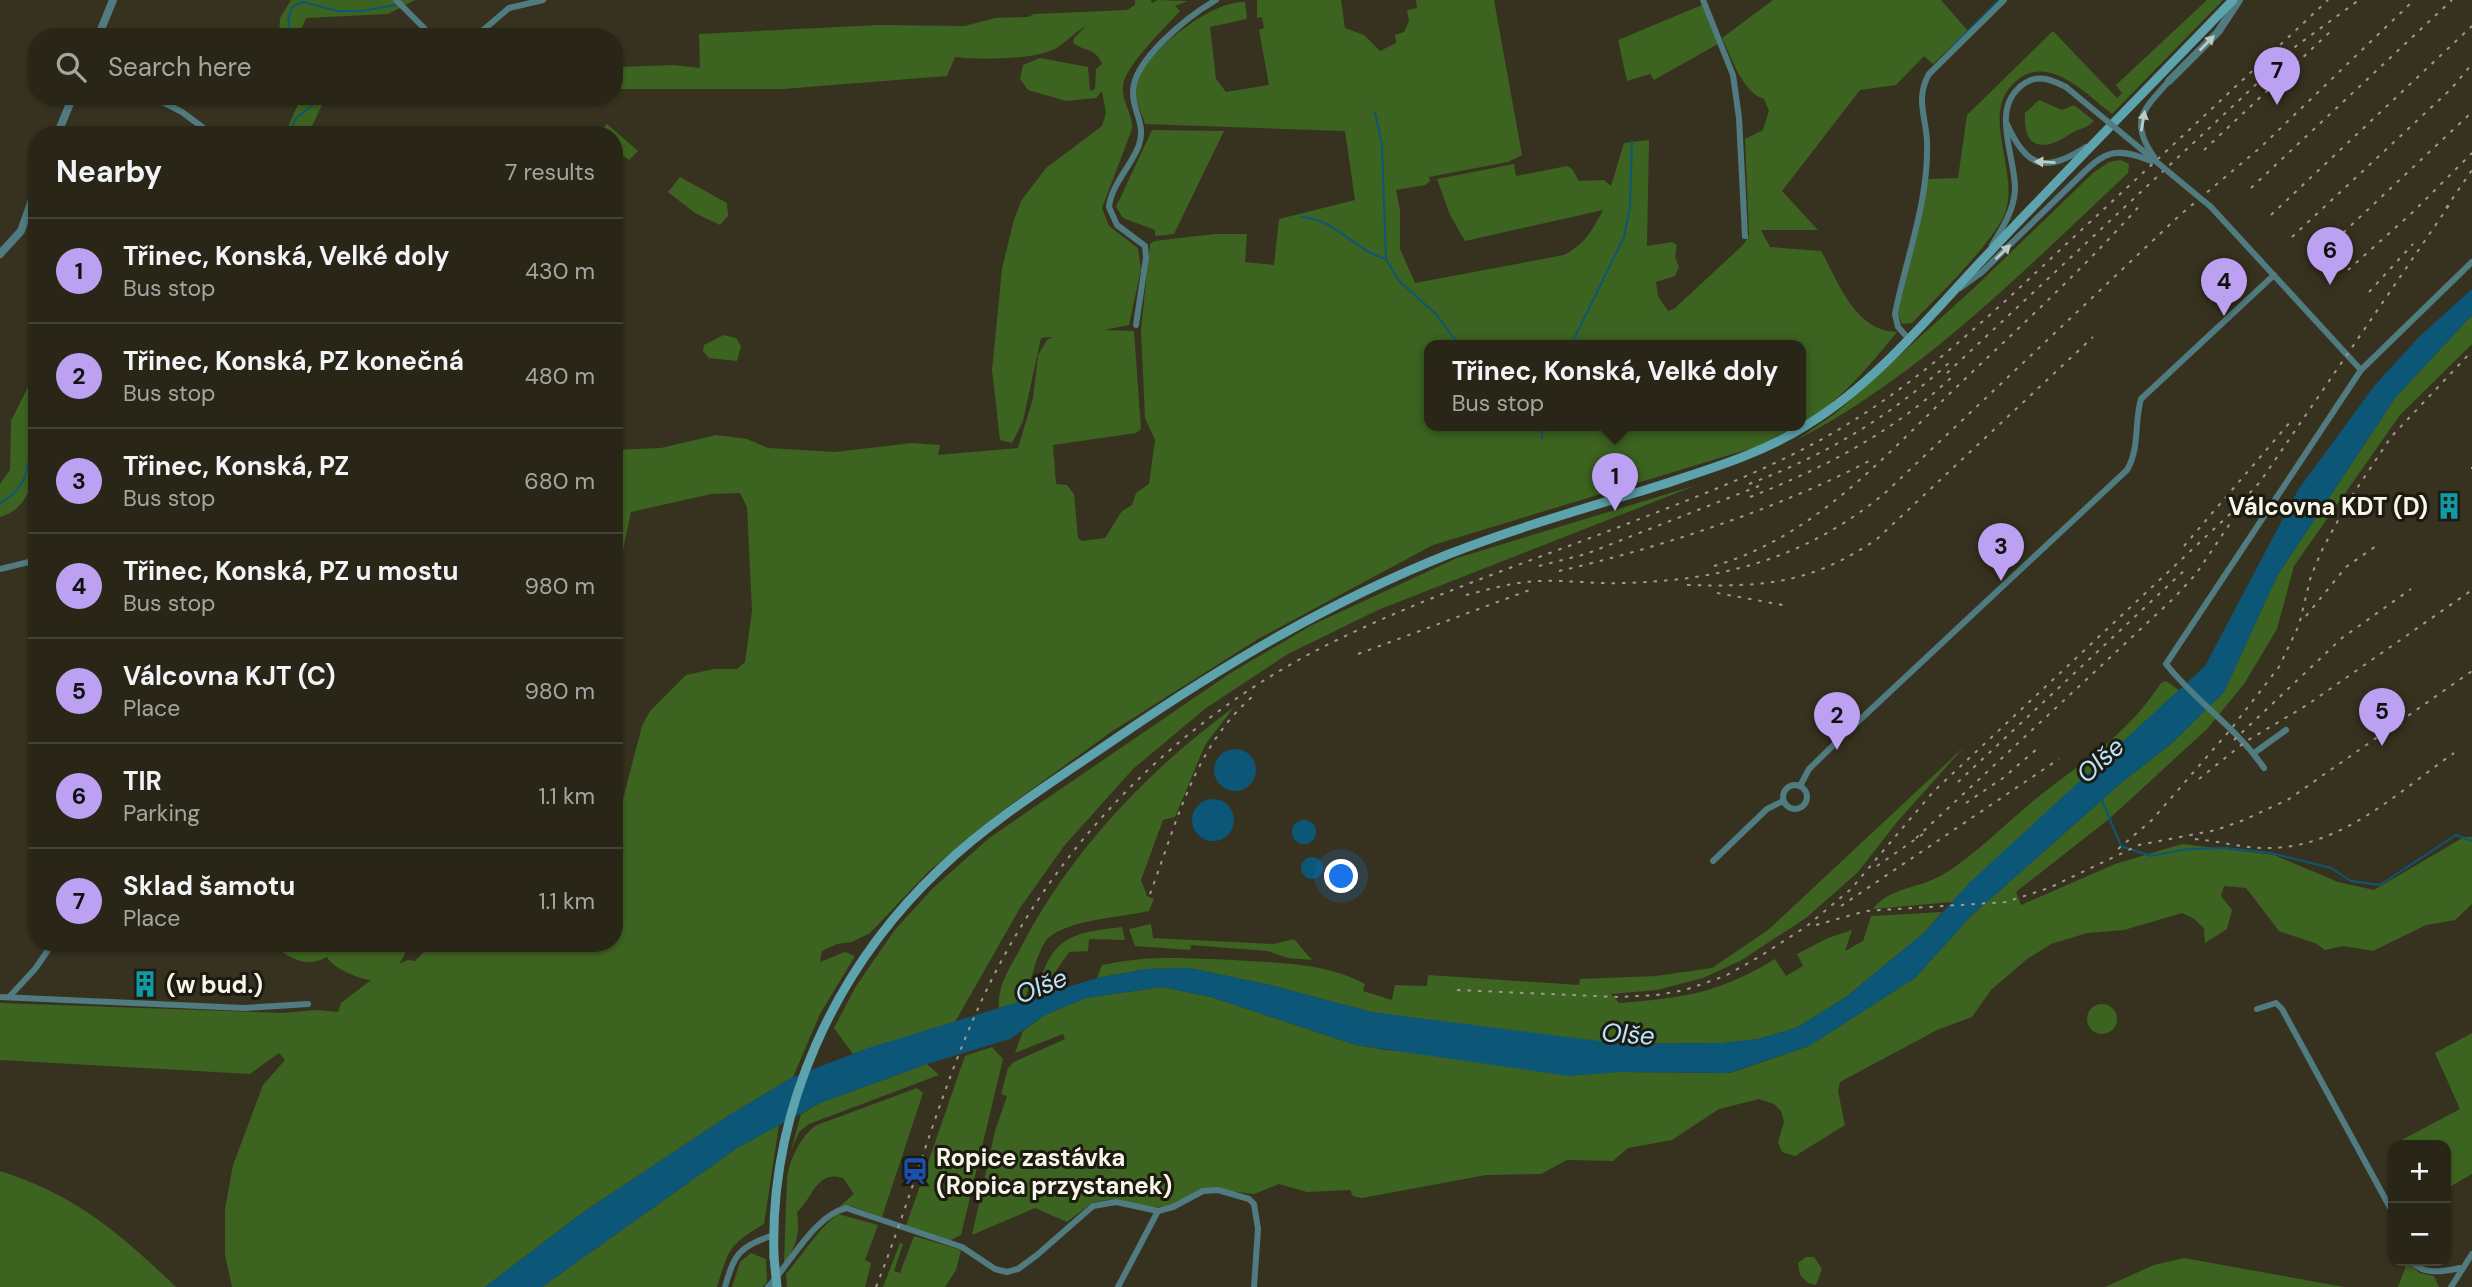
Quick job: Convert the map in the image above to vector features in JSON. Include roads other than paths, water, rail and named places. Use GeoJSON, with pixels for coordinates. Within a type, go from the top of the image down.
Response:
{"type":"FeatureCollection","features":[{"type":"Feature","properties":{"kind":"main road"},"geometry":{"type":"LineString","coordinates":[[1806,424],[1846,397],[1908,338],[2233,0]]}},
{"type":"Feature","properties":{"kind":"main road"},"geometry":{"type":"LineString","coordinates":[[777,1287],[774,1235],[778,1182],[785,1143],[810,1056],[832,1010],[868,952],[942,867],[1041,790],[1195,685],[1301,622],[1446,555],[1736,461],[1781,441],[1796,431]]}},
{"type":"Feature","properties":{"kind":"street"},"geometry":{"type":"LineString","coordinates":[[102,28],[113,0]]}},
{"type":"Feature","properties":{"kind":"street"},"geometry":{"type":"LineString","coordinates":[[396,0],[423,28]]}},
{"type":"Feature","properties":{"kind":"street"},"geometry":{"type":"LineString","coordinates":[[486,28],[509,8],[543,0]]}},
{"type":"Feature","properties":{"kind":"street"},"geometry":{"type":"LineString","coordinates":[[1136,325],[1145,270],[1145,246],[1117,225],[1109,207],[1139,145],[1142,130],[1133,97],[1133,82],[1186,18],[1216,0]]}},
{"type":"Feature","properties":{"kind":"street"},"geometry":{"type":"LineString","coordinates":[[1703,0],[1732,75],[1739,118],[1745,236]]}},
{"type":"Feature","properties":{"kind":"street"},"geometry":{"type":"LineString","coordinates":[[1908,338],[1898,327],[1895,314],[1924,182],[1927,139],[1921,89],[1928,74],[2004,0]]}},
{"type":"Feature","properties":{"kind":"street"},"geometry":{"type":"LineString","coordinates":[[2159,164],[2139,129],[2145,108],[2218,32],[2239,0]]}},
{"type":"Feature","properties":{"kind":"street"},"geometry":{"type":"LineString","coordinates":[[1984,258],[2007,219],[2015,192],[2005,135],[2012,98],[2020,86],[2032,79],[2048,78],[2066,87],[2211,207],[2361,370]]}},
{"type":"Feature","properties":{"kind":"street"},"geometry":{"type":"LineString","coordinates":[[61,126],[69,105]]}},
{"type":"Feature","properties":{"kind":"street"},"geometry":{"type":"LineString","coordinates":[[168,105],[201,126]]}},
{"type":"Feature","properties":{"kind":"street"},"geometry":{"type":"LineString","coordinates":[[2007,122],[2018,149],[2032,161],[2049,165],[2063,161],[2098,139]]}},
{"type":"Feature","properties":{"kind":"street"},"geometry":{"type":"LineString","coordinates":[[1950,295],[1982,272],[2094,162],[2117,152],[2127,152],[2159,164]]}},
{"type":"Feature","properties":{"kind":"street"},"geometry":{"type":"LineString","coordinates":[[0,254],[21,231],[28,211]]}},
{"type":"Feature","properties":{"kind":"street"},"geometry":{"type":"LineString","coordinates":[[2264,768],[2254,753],[2179,681],[2166,664],[2361,370],[2472,262]]}},
{"type":"Feature","properties":{"kind":"street"},"geometry":{"type":"LineString","coordinates":[[1800,786],[1809,769],[1849,730],[2127,470],[2134,458],[2135,418],[2141,399],[2273,275]]}},
{"type":"Feature","properties":{"kind":"street"},"geometry":{"type":"LineString","coordinates":[[0,569],[28,563]]}},
{"type":"Feature","properties":{"kind":"street"},"geometry":{"type":"LineString","coordinates":[[2254,753],[2286,730]]}},
{"type":"Feature","properties":{"kind":"street"},"geometry":{"type":"LineString","coordinates":[[1789,786],[1800,786],[1807,795],[1803,806],[1794,810],[1783,801],[1782,795],[1789,786]]}},
{"type":"Feature","properties":{"kind":"street"},"geometry":{"type":"LineString","coordinates":[[1713,861],[1767,809],[1783,801]]}},
{"type":"Feature","properties":{"kind":"street"},"geometry":{"type":"LineString","coordinates":[[9,997],[47,952]]}},
{"type":"Feature","properties":{"kind":"street"},"geometry":{"type":"LineString","coordinates":[[0,997],[244,1009],[308,1004]]}},
{"type":"Feature","properties":{"kind":"street"},"geometry":{"type":"LineString","coordinates":[[2257,1009],[2276,1003],[2282,1009],[2388,1204]]}},
{"type":"Feature","properties":{"kind":"street"},"geometry":{"type":"LineString","coordinates":[[768,1287],[804,1240],[832,1214],[845,1208],[961,1247],[995,1269],[1007,1272],[1018,1269],[1037,1255],[1093,1206],[1116,1202],[1158,1211],[1174,1207],[1203,1191],[1218,1191],[1249,1199],[1254,1204],[1258,1229],[1255,1287]]}},
{"type":"Feature","properties":{"kind":"street"},"geometry":{"type":"LineString","coordinates":[[1118,1287],[1158,1211]]}},
{"type":"Feature","properties":{"kind":"street"},"geometry":{"type":"LineString","coordinates":[[724,1287],[734,1257],[741,1249],[774,1235]]}},
{"type":"Feature","properties":{"kind":"street"},"geometry":{"type":"LineString","coordinates":[[2451,1286],[2460,1268],[2472,1254]]}},
{"type":"Feature","properties":{"kind":"street"},"geometry":{"type":"LineString","coordinates":[[2416,1266],[2420,1269],[2444,1271],[2460,1268]]}},
{"type":"Feature","properties":{"kind":"street"},"geometry":{"type":"LineString","coordinates":[[2444,1271],[2451,1286]]}},
{"type":"Feature","properties":{"kind":"water"},"geometry":{"type":"Polygon","coordinates":[[[2472,289],[2472,315],[2395,398],[2277,576],[2224,692],[2172,743],[2121,783],[1970,917],[1915,978],[1809,1046],[1729,1073],[1622,1072],[1568,1076],[1356,1045],[1211,997],[1162,987],[1086,998],[1045,1015],[1010,1039],[927,1064],[820,1103],[737,1148],[542,1287],[485,1287],[582,1213],[728,1116],[793,1077],[868,1048],[1097,978],[1147,969],[1189,968],[1270,985],[1371,1012],[1623,1044],[1723,1043],[1758,1039],[1796,1028],[1846,997],[1925,932],[1970,882],[2205,666],[2298,490],[2375,385],[2419,337],[2472,289]]]}},
{"type":"Feature","properties":{"kind":"water"},"geometry":{"type":"Polygon","coordinates":[[[1235,749],[1250,755],[1256,770],[1250,785],[1235,791],[1220,785],[1214,770],[1220,755],[1235,749]]]}},
{"type":"Feature","properties":{"kind":"water"},"geometry":{"type":"Polygon","coordinates":[[[1213,799],[1228,805],[1234,820],[1228,835],[1213,841],[1198,835],[1192,820],[1198,805],[1213,799]]]}},
{"type":"Feature","properties":{"kind":"water"},"geometry":{"type":"Polygon","coordinates":[[[1304,820],[1315,827],[1316,832],[1309,843],[1304,844],[1293,837],[1292,832],[1299,821],[1304,820]]]}},
{"type":"Feature","properties":{"kind":"water"},"geometry":{"type":"Polygon","coordinates":[[[1308,857],[1316,857],[1323,864],[1323,872],[1316,879],[1308,879],[1301,872],[1301,864],[1308,857]]]}},
{"type":"Feature","properties":{"kind":"waterway"},"geometry":{"type":"LineString","coordinates":[[1953,46],[1999,0]]}},
{"type":"Feature","properties":{"kind":"waterway"},"geometry":{"type":"LineString","coordinates":[[290,28],[288,20],[292,7],[303,2],[338,11],[361,11],[396,5]]}},
{"type":"Feature","properties":{"kind":"waterway"},"geometry":{"type":"LineString","coordinates":[[292,126],[296,118],[313,105]]}},
{"type":"Feature","properties":{"kind":"waterway"},"geometry":{"type":"LineString","coordinates":[[1375,112],[1382,145],[1386,259],[1399,281],[1436,314],[1455,340]]}},
{"type":"Feature","properties":{"kind":"waterway"},"geometry":{"type":"LineString","coordinates":[[1573,340],[1624,237],[1630,207],[1632,141]]}},
{"type":"Feature","properties":{"kind":"waterway"},"geometry":{"type":"LineString","coordinates":[[1301,217],[1324,223],[1364,249],[1386,259]]}},
{"type":"Feature","properties":{"kind":"waterway"},"geometry":{"type":"LineString","coordinates":[[1542,431],[1542,438]]}},
{"type":"Feature","properties":{"kind":"waterway"},"geometry":{"type":"LineString","coordinates":[[0,503],[21,484],[28,464]]}},
{"type":"Feature","properties":{"kind":"waterway"},"geometry":{"type":"LineString","coordinates":[[2102,800],[2121,846],[2151,856],[2188,849],[2226,848],[2271,853],[2331,868],[2351,881],[2380,885],[2456,835],[2472,841]]}},
{"type":"Feature","properties":{"kind":"railway"},"geometry":{"type":"LineString","coordinates":[[876,1287],[950,1077],[1004,956],[1034,906],[1068,858],[1105,814],[1146,772],[1189,734],[1236,699],[1285,667],[1337,640],[1441,594],[1723,486],[1799,451],[1859,417],[1925,370],[1987,318],[2328,0]]}},
{"type":"Feature","properties":{"kind":"railway"},"geometry":{"type":"LineString","coordinates":[[2269,66],[2359,0]]}},
{"type":"Feature","properties":{"kind":"railway"},"geometry":{"type":"LineString","coordinates":[[1466,595],[1530,582],[1613,583],[1696,577],[1763,561],[1825,534],[1885,493],[2180,215],[2261,147],[2414,0]]}},
{"type":"Feature","properties":{"kind":"railway"},"geometry":{"type":"LineString","coordinates":[[2251,188],[2452,0]]}},
{"type":"Feature","properties":{"kind":"railway"},"geometry":{"type":"LineString","coordinates":[[2271,215],[2472,26]]}},
{"type":"Feature","properties":{"kind":"railway"},"geometry":{"type":"LineString","coordinates":[[2204,150],[2331,31]]}},
{"type":"Feature","properties":{"kind":"railway"},"geometry":{"type":"LineString","coordinates":[[1947,373],[2279,63]]}},
{"type":"Feature","properties":{"kind":"railway"},"geometry":{"type":"LineString","coordinates":[[2292,237],[2451,89],[2472,64]]}},
{"type":"Feature","properties":{"kind":"railway"},"geometry":{"type":"LineString","coordinates":[[2328,247],[2472,112]]}},
{"type":"Feature","properties":{"kind":"railway"},"geometry":{"type":"LineString","coordinates":[[2348,270],[2413,212],[2472,153]]}},
{"type":"Feature","properties":{"kind":"railway"},"geometry":{"type":"LineString","coordinates":[[2446,208],[2472,170]]}},
{"type":"Feature","properties":{"kind":"railway"},"geometry":{"type":"LineString","coordinates":[[1457,990],[1618,997],[1685,990],[1725,976],[1807,926],[1851,889],[1933,792],[2230,514],[2260,482],[2452,201]]}},
{"type":"Feature","properties":{"kind":"railway"},"geometry":{"type":"LineString","coordinates":[[1714,566],[1752,552],[1787,534],[1850,488],[2056,292],[2142,203]]}},
{"type":"Feature","properties":{"kind":"railway"},"geometry":{"type":"LineString","coordinates":[[2369,292],[2413,244]]}},
{"type":"Feature","properties":{"kind":"railway"},"geometry":{"type":"LineString","coordinates":[[1687,585],[1740,585],[1786,580],[1808,574],[1853,554],[1877,539],[2093,337]]}},
{"type":"Feature","properties":{"kind":"railway"},"geometry":{"type":"LineString","coordinates":[[2118,849],[2152,820],[2231,729],[2279,667],[2299,625],[2311,576],[2348,502],[2391,437],[2472,351]]}},
{"type":"Feature","properties":{"kind":"railway"},"geometry":{"type":"LineString","coordinates":[[1749,484],[1805,460],[1856,433],[1904,400],[1951,361]]}},
{"type":"Feature","properties":{"kind":"railway"},"geometry":{"type":"LineString","coordinates":[[1750,497],[1859,446],[1908,413],[1955,374]]}},
{"type":"Feature","properties":{"kind":"railway"},"geometry":{"type":"LineString","coordinates":[[2184,546],[2291,421]]}},
{"type":"Feature","properties":{"kind":"railway"},"geometry":{"type":"LineString","coordinates":[[1559,571],[1638,551],[1719,525],[1836,478],[1871,460]]}},
{"type":"Feature","properties":{"kind":"railway"},"geometry":{"type":"LineString","coordinates":[[1539,566],[1586,554],[1759,486]]}},
{"type":"Feature","properties":{"kind":"railway"},"geometry":{"type":"LineString","coordinates":[[1916,838],[2174,598],[2196,574],[2233,519]]}},
{"type":"Feature","properties":{"kind":"railway"},"geometry":{"type":"LineString","coordinates":[[2306,616],[2346,567],[2379,544]]}},
{"type":"Feature","properties":{"kind":"railway"},"geometry":{"type":"LineString","coordinates":[[1958,782],[2188,567]]}},
{"type":"Feature","properties":{"kind":"railway"},"geometry":{"type":"LineString","coordinates":[[1358,654],[1535,588]]}},
{"type":"Feature","properties":{"kind":"railway"},"geometry":{"type":"LineString","coordinates":[[2234,740],[2342,638],[2411,589]]}},
{"type":"Feature","properties":{"kind":"railway"},"geometry":{"type":"LineString","coordinates":[[2199,779],[2245,742],[2307,705],[2472,590]]}},
{"type":"Feature","properties":{"kind":"railway"},"geometry":{"type":"LineString","coordinates":[[1717,593],[1783,605]]}},
{"type":"Feature","properties":{"kind":"railway"},"geometry":{"type":"LineString","coordinates":[[1816,925],[1866,911],[2006,902],[2049,888],[2139,845],[2216,830],[2244,820],[2289,799],[2472,671]]}},
{"type":"Feature","properties":{"kind":"railway"},"geometry":{"type":"LineString","coordinates":[[1150,894],[1178,815],[1201,763],[1215,739],[1252,697]]}},
{"type":"Feature","properties":{"kind":"railway"},"geometry":{"type":"LineString","coordinates":[[1966,803],[2003,778],[2038,748]]}},
{"type":"Feature","properties":{"kind":"railway"},"geometry":{"type":"LineString","coordinates":[[2195,839],[2270,848],[2321,838],[2368,815],[2454,753]]}},
{"type":"Feature","properties":{"kind":"railway"},"geometry":{"type":"LineString","coordinates":[[1841,906],[2059,759]]}},
{"type":"Feature","properties":{"kind":"railway"},"geometry":{"type":"LineString","coordinates":[[1877,866],[1923,834]]}},
{"type":"Feature","properties":{"kind":"place","name":"Sklad šamotu"},"geometry":{"type":"Point","coordinates":[2277,105]}},
{"type":"Feature","properties":{"kind":"place","name":"TIR"},"geometry":{"type":"Point","coordinates":[2330,285]}},
{"type":"Feature","properties":{"kind":"place","name":"Třinec, Konská, PZ u mostu"},"geometry":{"type":"Point","coordinates":[2224,316]}},
{"type":"Feature","properties":{"kind":"place","name":"Válcovna KDT (D)"},"geometry":{"type":"Point","coordinates":[2449,506]}},
{"type":"Feature","properties":{"kind":"place","name":"Třinec, Konská, Velké doly"},"geometry":{"type":"Point","coordinates":[1615,511]}},
{"type":"Feature","properties":{"kind":"place","name":"Třinec, Konská, PZ"},"geometry":{"type":"Point","coordinates":[2001,581]}},
{"type":"Feature","properties":{"kind":"place","name":"Válcovna KJT (C)"},"geometry":{"type":"Point","coordinates":[2382,746]}},
{"type":"Feature","properties":{"kind":"place","name":"Třinec, Konská, PZ konečná"},"geometry":{"type":"Point","coordinates":[1837,750]}},
{"type":"Feature","properties":{"kind":"place","name":"(w bud.)"},"geometry":{"type":"Point","coordinates":[145,984]}},
{"type":"Feature","properties":{"kind":"place","name":"Ropice zastávka (Ropica przystanek)"},"geometry":{"type":"Point","coordinates":[915,1171]}},
{"type":"Feature","properties":{"kind":"water label","name":"Olše"},"geometry":{"type":"Point","coordinates":[2100,760]}},
{"type":"Feature","properties":{"kind":"water label","name":"Olše"},"geometry":{"type":"Point","coordinates":[1041,986]}},
{"type":"Feature","properties":{"kind":"water label","name":"Olše"},"geometry":{"type":"Point","coordinates":[1628,1034]}}]}
